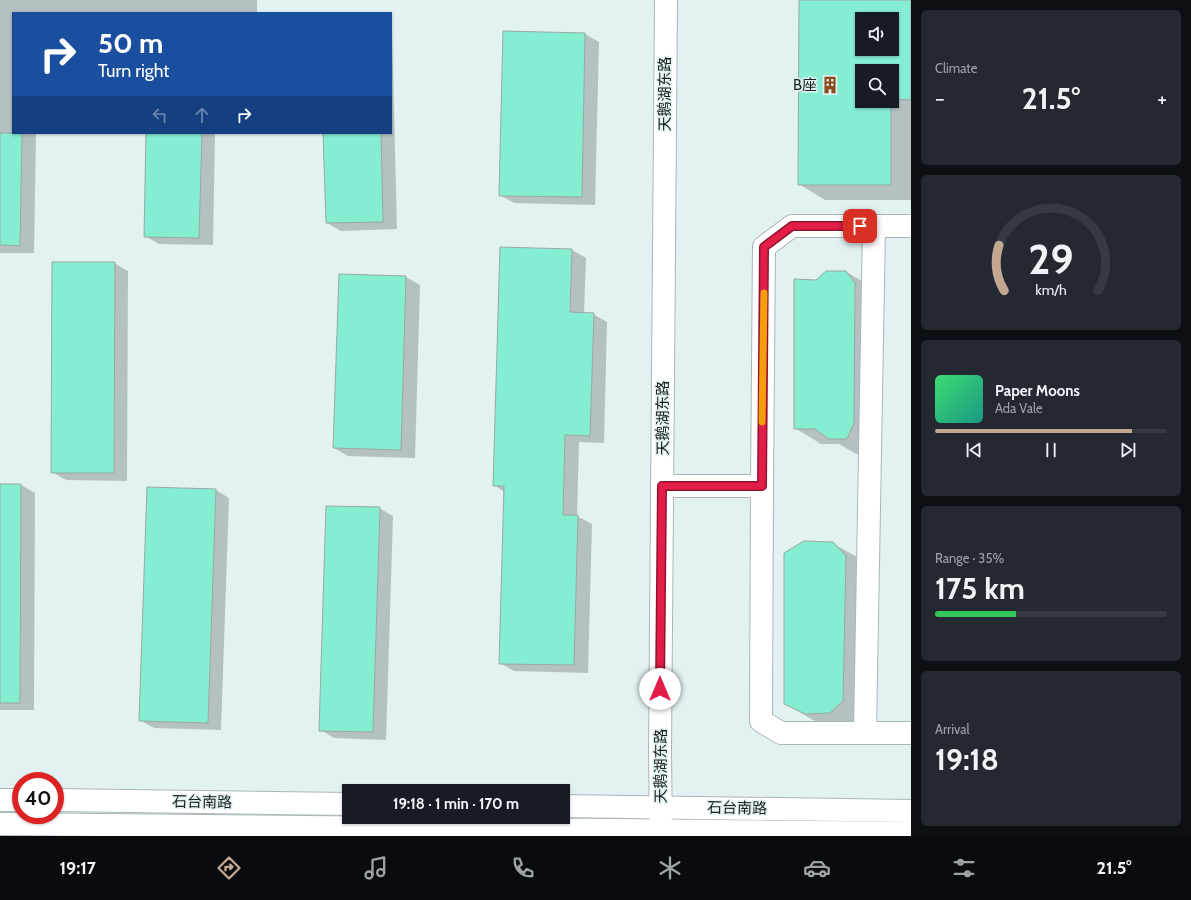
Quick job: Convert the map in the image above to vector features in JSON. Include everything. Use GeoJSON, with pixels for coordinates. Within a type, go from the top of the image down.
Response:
{"type":"FeatureCollection","features":[{"type":"Feature","properties":{"kind":"street","name":"天鹅湖东路"},"geometry":{"type":"LineString","coordinates":[[661,833],[660,752],[666,0]]}},
{"type":"Feature","properties":{"kind":"street"},"geometry":{"type":"LineString","coordinates":[[911,226],[792,226],[764,247],[761,721],[781,733],[911,734]]}},
{"type":"Feature","properties":{"kind":"street"},"geometry":{"type":"LineString","coordinates":[[865,733],[874,226]]}},
{"type":"Feature","properties":{"kind":"street"},"geometry":{"type":"LineString","coordinates":[[662,486],[762,486]]}},
{"type":"Feature","properties":{"kind":"street"},"geometry":{"type":"LineString","coordinates":[[0,800],[12,800]]}},
{"type":"Feature","properties":{"kind":"street","name":"石台南路"},"geometry":{"type":"LineString","coordinates":[[64,800],[342,804]]}},
{"type":"Feature","properties":{"kind":"street","name":"石台南路"},"geometry":{"type":"LineString","coordinates":[[570,806],[911,810]]}},
{"type":"Feature","properties":{"kind":"street","name":"石台南路"},"geometry":{"type":"LineString","coordinates":[[0,824],[661,833],[911,833]]}},
{"type":"Feature","properties":{"kind":"building","name":"B座"},"geometry":{"type":"Polygon","coordinates":[[[799,0],[911,0],[911,100],[899,99],[899,64],[855,64],[855,108],[891,108],[891,185],[798,185],[799,0]]]}},
{"type":"Feature","properties":{"kind":"building"},"geometry":{"type":"Polygon","coordinates":[[[503,31],[585,33],[582,197],[499,196],[503,31]]]}},
{"type":"Feature","properties":{"kind":"building"},"geometry":{"type":"Polygon","coordinates":[[[0,133],[22,134],[20,246],[0,245],[0,133]]]}},
{"type":"Feature","properties":{"kind":"building"},"geometry":{"type":"Polygon","coordinates":[[[146,134],[202,134],[199,238],[144,237],[146,134]]]}},
{"type":"Feature","properties":{"kind":"building"},"geometry":{"type":"Polygon","coordinates":[[[323,134],[381,134],[383,222],[326,223],[323,134]]]}},
{"type":"Feature","properties":{"kind":"building"},"geometry":{"type":"Polygon","coordinates":[[[500,247],[572,249],[570,312],[594,313],[590,436],[565,435],[563,515],[578,515],[574,665],[499,664],[504,486],[493,486],[500,247]]]}},
{"type":"Feature","properties":{"kind":"building"},"geometry":{"type":"Polygon","coordinates":[[[52,262],[115,262],[114,473],[51,473],[52,262]]]}},
{"type":"Feature","properties":{"kind":"building"},"geometry":{"type":"Polygon","coordinates":[[[826,271],[846,271],[855,283],[854,423],[847,439],[829,439],[815,429],[794,429],[794,279],[816,280],[826,271]]]}},
{"type":"Feature","properties":{"kind":"building"},"geometry":{"type":"Polygon","coordinates":[[[339,274],[406,276],[401,450],[333,448],[339,274]]]}},
{"type":"Feature","properties":{"kind":"building"},"geometry":{"type":"Polygon","coordinates":[[[0,484],[21,484],[20,703],[0,703],[0,484]]]}},
{"type":"Feature","properties":{"kind":"building"},"geometry":{"type":"Polygon","coordinates":[[[147,487],[216,489],[208,723],[139,721],[147,487]]]}},
{"type":"Feature","properties":{"kind":"building"},"geometry":{"type":"Polygon","coordinates":[[[326,506],[380,507],[373,732],[319,731],[326,506]]]}},
{"type":"Feature","properties":{"kind":"building"},"geometry":{"type":"Polygon","coordinates":[[[804,541],[833,542],[846,556],[843,701],[830,713],[805,714],[784,704],[784,553],[804,541]]]}},
{"type":"Feature","properties":{"kind":"slow traffic"},"geometry":{"type":"LineString","coordinates":[[762,422],[764,293]]}},
{"type":"Feature","properties":{"kind":"place","name":"B座"},"geometry":{"type":"Point","coordinates":[830,85]}},
{"type":"Feature","properties":{"kind":"route"},"geometry":{"type":"LineString","coordinates":[[660,689],[662,486],[762,486],[764,247],[792,226],[860,226]]}}]}
